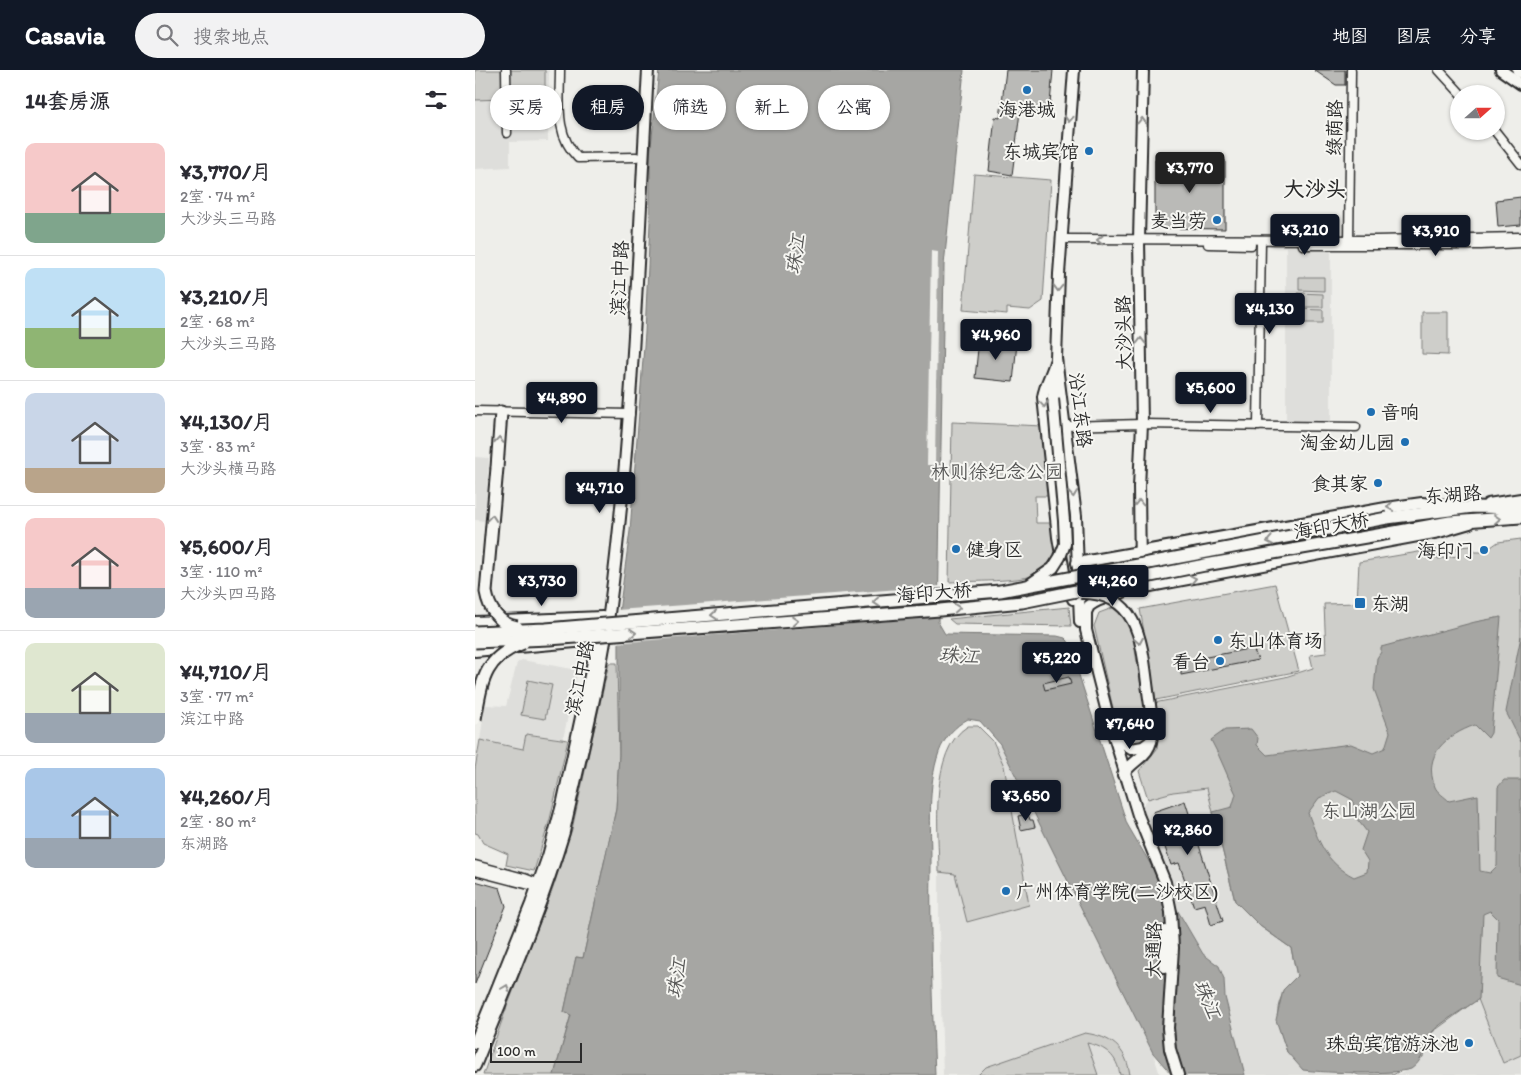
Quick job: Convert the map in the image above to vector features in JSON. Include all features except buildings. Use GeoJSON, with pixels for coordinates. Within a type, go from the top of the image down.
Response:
{"type":"FeatureCollection","features":[{"type":"Feature","properties":{"kind":"highway"},"geometry":{"type":"LineString","coordinates":[[501,412],[486,583],[487,600],[496,616],[506,624],[548,634]]}},
{"type":"Feature","properties":{"kind":"highway","name":"东湖路"},"geometry":{"type":"LineString","coordinates":[[1387,518],[1437,510],[1473,507],[1520,515]]}},
{"type":"Feature","properties":{"kind":"highway","name":"东湖路"},"geometry":{"type":"LineString","coordinates":[[1389,533],[1450,522],[1476,521],[1520,515]]}},
{"type":"Feature","properties":{"kind":"highway","name":"海印大桥"},"geometry":{"type":"LineString","coordinates":[[475,642],[1012,590],[1387,518]]}},
{"type":"Feature","properties":{"kind":"highway","name":"海印大桥"},"geometry":{"type":"LineString","coordinates":[[475,632],[548,634],[939,610],[1022,602],[1205,565],[1389,533]]}},
{"type":"Feature","properties":{"kind":"highway"},"geometry":{"type":"LineString","coordinates":[[475,719],[482,681],[495,660],[510,649],[548,634]]}},
{"type":"Feature","properties":{"kind":"main road","name":"滨江中路"},"geometry":{"type":"LineString","coordinates":[[475,1066],[541,886],[563,801],[598,641],[626,414],[636,156],[642,70]]}},
{"type":"Feature","properties":{"kind":"main road","name":"滨江中路"},"geometry":{"type":"LineString","coordinates":[[475,1043],[563,832],[607,630],[626,414],[648,70]]}},
{"type":"Feature","properties":{"kind":"main road","name":"沿江东路"},"geometry":{"type":"LineString","coordinates":[[1073,70],[1061,239],[1056,358],[1075,516],[1080,625],[1122,775]]}},
{"type":"Feature","properties":{"kind":"main road","name":"大沙头路"},"geometry":{"type":"LineString","coordinates":[[1127,591],[1134,587],[1138,581],[1140,552],[1139,487],[1142,424],[1139,240],[1143,70]]}},
{"type":"Feature","properties":{"kind":"main road"},"geometry":{"type":"LineString","coordinates":[[1501,70],[1521,84]]}},
{"type":"Feature","properties":{"kind":"main road"},"geometry":{"type":"LineString","coordinates":[[1012,590],[1031,583],[1047,574],[1058,560],[1065,544],[1053,398],[1056,358]]}},
{"type":"Feature","properties":{"kind":"main road"},"geometry":{"type":"LineString","coordinates":[[1056,358],[1053,373],[1044,387],[1043,397],[1057,537],[1064,572],[1080,625]]}},
{"type":"Feature","properties":{"kind":"main road"},"geometry":{"type":"LineString","coordinates":[[1127,591],[1110,592],[1091,588],[1084,581],[1077,563],[1256,529],[1385,508],[1422,503],[1473,507],[1521,499]]}},
{"type":"Feature","properties":{"kind":"main road"},"geometry":{"type":"LineString","coordinates":[[1122,775],[1087,630],[1086,612],[1089,606],[1104,597],[1127,591],[1439,532],[1476,521]]}},
{"type":"Feature","properties":{"kind":"main road"},"geometry":{"type":"LineString","coordinates":[[1153,550],[1149,556],[1147,568],[1154,586]]}},
{"type":"Feature","properties":{"kind":"main road"},"geometry":{"type":"LineString","coordinates":[[1064,594],[1089,593],[1104,595],[1122,606],[1132,617],[1138,632],[1150,705],[1153,729],[1152,741],[1143,755],[1122,775]]}},
{"type":"Feature","properties":{"kind":"main road"},"geometry":{"type":"LineString","coordinates":[[479,622],[602,617],[607,630],[598,641],[479,651]]}},
{"type":"Feature","properties":{"kind":"main road"},"geometry":{"type":"LineString","coordinates":[[479,622],[489,629],[491,640],[490,646],[479,651]]}},
{"type":"Feature","properties":{"kind":"main road"},"geometry":{"type":"LineString","coordinates":[[1113,734],[1131,749],[1143,747],[1152,741]]}},
{"type":"Feature","properties":{"kind":"main road","name":"大通路"},"geometry":{"type":"LineString","coordinates":[[1122,775],[1159,886],[1166,921],[1161,1030],[1171,1075]]}},
{"type":"Feature","properties":{"kind":"main road","name":"大通路"},"geometry":{"type":"LineString","coordinates":[[1135,816],[1165,882],[1171,912],[1173,939],[1168,1028],[1170,1049],[1178,1075]]}},
{"type":"Feature","properties":{"kind":"street"},"geometry":{"type":"LineString","coordinates":[[506,70],[507,133]]}},
{"type":"Feature","properties":{"kind":"street"},"geometry":{"type":"LineString","coordinates":[[560,70],[561,128],[568,148],[578,158],[636,156]]}},
{"type":"Feature","properties":{"kind":"street","name":"绿荫路"},"geometry":{"type":"LineString","coordinates":[[1349,243],[1351,70]]}},
{"type":"Feature","properties":{"kind":"street"},"geometry":{"type":"LineString","coordinates":[[1439,70],[1453,85]]}},
{"type":"Feature","properties":{"kind":"street"},"geometry":{"type":"LineString","coordinates":[[1502,140],[1521,164]]}},
{"type":"Feature","properties":{"kind":"street"},"geometry":{"type":"LineString","coordinates":[[1349,243],[1521,237],[1521,248]]}},
{"type":"Feature","properties":{"kind":"street"},"geometry":{"type":"LineString","coordinates":[[1061,239],[1473,245],[1521,243]]}},
{"type":"Feature","properties":{"kind":"street"},"geometry":{"type":"LineString","coordinates":[[1258,426],[1261,242]]}},
{"type":"Feature","properties":{"kind":"street"},"geometry":{"type":"LineString","coordinates":[[475,411],[626,414]]}},
{"type":"Feature","properties":{"kind":"street"},"geometry":{"type":"LineString","coordinates":[[1065,426],[1142,424],[1356,427]]}},
{"type":"Feature","properties":{"kind":"street"},"geometry":{"type":"LineString","coordinates":[[475,865],[541,886]]}},
{"type":"Feature","properties":{"kind":"street"},"geometry":{"type":"LineString","coordinates":[[475,871],[541,886]]}},
{"type":"Feature","properties":{"kind":"shaded area"},"geometry":{"type":"Polygon","coordinates":[[[475,70],[549,70],[549,85],[490,85],[490,130],[548,130],[548,141],[510,142],[510,167],[475,169],[475,70]]]}},
{"type":"Feature","properties":{"kind":"shaded area"},"geometry":{"type":"Polygon","coordinates":[[[1286,247],[1331,248],[1331,422],[1286,422],[1286,247]]]}},
{"type":"Feature","properties":{"kind":"shaded area"},"geometry":{"type":"Polygon","coordinates":[[[475,457],[489,458],[486,521],[475,520],[475,457]]]}},
{"type":"Feature","properties":{"kind":"shaded area"},"geometry":{"type":"Polygon","coordinates":[[[522,660],[578,670],[563,739],[527,734],[523,749],[480,740],[485,705],[506,706],[517,663],[522,660]]]}},
{"type":"Feature","properties":{"kind":"shaded area","name":"广州体育学院(二沙校区)"},"geometry":{"type":"Polygon","coordinates":[[[968,726],[978,726],[993,741],[995,746],[1000,744],[1153,1053],[1160,1075],[943,1075],[939,931],[939,799],[942,768],[948,748],[961,730],[968,726]]]}},
{"type":"Feature","properties":{"kind":"shaded area"},"geometry":{"type":"Polygon","coordinates":[[[1207,788],[1235,901],[1260,926],[1291,948],[1297,976],[1283,990],[1303,1070],[1357,1075],[1245,1075],[1225,997],[1224,979],[1219,966],[1203,954],[1178,911],[1166,874],[1139,809],[1148,799],[1173,792],[1207,788]]]}},
{"type":"Feature","properties":{"kind":"shaded area"},"geometry":{"type":"Polygon","coordinates":[[[1479,999],[1503,1063],[1521,1055],[1521,1075],[1393,1075],[1402,1073],[1423,1057],[1430,1034],[1479,999]]]}},
{"type":"Feature","properties":{"kind":"green space"},"geometry":{"type":"Polygon","coordinates":[[[475,70],[503,70],[504,85],[490,85],[490,99],[475,100],[475,70]]]}},
{"type":"Feature","properties":{"kind":"green space"},"geometry":{"type":"Polygon","coordinates":[[[506,70],[545,70],[545,85],[507,85],[506,70]]]}},
{"type":"Feature","properties":{"kind":"green space"},"geometry":{"type":"Polygon","coordinates":[[[974,174],[1051,180],[1043,301],[1030,310],[1007,308],[1007,314],[963,310],[974,174]]]}},
{"type":"Feature","properties":{"kind":"green space"},"geometry":{"type":"Polygon","coordinates":[[[1299,277],[1324,277],[1324,291],[1299,290],[1299,277]]]}},
{"type":"Feature","properties":{"kind":"green space"},"geometry":{"type":"Polygon","coordinates":[[[1298,293],[1323,294],[1323,307],[1298,307],[1298,293]]]}},
{"type":"Feature","properties":{"kind":"green space"},"geometry":{"type":"Polygon","coordinates":[[[1298,309],[1323,310],[1323,323],[1297,323],[1298,309]]]}},
{"type":"Feature","properties":{"kind":"green space"},"geometry":{"type":"Polygon","coordinates":[[[1422,312],[1448,312],[1448,355],[1422,354],[1422,312]]]}},
{"type":"Feature","properties":{"kind":"green space","name":"林则徐纪念公园"},"geometry":{"type":"Polygon","coordinates":[[[952,422],[1043,426],[1050,496],[1035,496],[1036,523],[1052,523],[1057,555],[1049,566],[1038,574],[1008,580],[949,582],[952,422]]]}},
{"type":"Feature","properties":{"kind":"green space","name":"东湖"},"geometry":{"type":"Polygon","coordinates":[[[1521,539],[1521,1055],[1503,1063],[1478,999],[1430,1034],[1423,1057],[1393,1075],[1359,1075],[1287,1052],[1280,1030],[1278,1012],[1279,1003],[1283,995],[1297,976],[1291,948],[1260,926],[1235,901],[1207,788],[1173,792],[1148,799],[1139,771],[1157,749],[1158,732],[1154,703],[1285,677],[1313,668],[1310,655],[1326,653],[1324,604],[1357,603],[1359,562],[1436,549],[1438,559],[1457,556],[1457,547],[1472,546],[1475,552],[1484,552],[1498,542],[1521,539]]]}},
{"type":"Feature","properties":{"kind":"green space","name":"东山体育场"},"geometry":{"type":"Polygon","coordinates":[[[1275,584],[1299,671],[1156,700],[1140,609],[1275,584]]]}},
{"type":"Feature","properties":{"kind":"green space"},"geometry":{"type":"Polygon","coordinates":[[[1069,607],[1071,626],[955,624],[949,619],[1069,607]]]}},
{"type":"Feature","properties":{"kind":"green space"},"geometry":{"type":"Polygon","coordinates":[[[1115,607],[1131,625],[1148,730],[1144,741],[1135,746],[1125,740],[1118,730],[1094,626],[1099,613],[1115,607]]]}},
{"type":"Feature","properties":{"kind":"green space"},"geometry":{"type":"Polygon","coordinates":[[[609,663],[617,663],[619,755],[616,809],[583,958],[576,957],[564,1012],[571,1014],[554,1075],[483,1075],[553,888],[572,829],[609,663]]]}},
{"type":"Feature","properties":{"kind":"green space"},"geometry":{"type":"Polygon","coordinates":[[[528,680],[552,685],[545,719],[521,715],[528,680]]]}},
{"type":"Feature","properties":{"kind":"green space"},"geometry":{"type":"Polygon","coordinates":[[[968,726],[978,726],[993,741],[1004,766],[1029,905],[967,922],[955,874],[939,872],[938,814],[941,772],[947,754],[955,738],[968,726]]]}},
{"type":"Feature","properties":{"kind":"green space"},"geometry":{"type":"Polygon","coordinates":[[[526,734],[568,740],[550,819],[534,871],[506,865],[508,854],[483,843],[478,834],[475,833],[475,769],[480,740],[523,749],[526,734]]]}},
{"type":"Feature","properties":{"kind":"green space"},"geometry":{"type":"Polygon","coordinates":[[[1085,1033],[1102,1037],[1116,1045],[1125,1057],[1130,1075],[1120,1075],[1119,1068],[1109,1053],[1100,1047],[1087,1043],[1098,1075],[978,1075],[986,1067],[1085,1033]]]}},
{"type":"Feature","properties":{"kind":"water","name":"珠江"},"geometry":{"type":"Polygon","coordinates":[[[659,70],[964,70],[944,265],[938,622],[945,634],[1057,636],[1068,641],[1127,824],[1203,954],[1219,966],[1224,979],[1225,997],[1245,1075],[1172,1075],[1153,1053],[1000,744],[980,721],[968,719],[951,733],[941,747],[935,765],[931,793],[931,942],[935,1075],[554,1075],[571,1015],[564,1012],[576,957],[583,958],[616,809],[619,755],[619,612],[630,531],[645,333],[650,223],[650,156],[654,118],[654,130],[726,130],[726,85],[657,85],[659,70]]]}},
{"type":"Feature","properties":{"kind":"water","name":"东湖"},"geometry":{"type":"Polygon","coordinates":[[[1501,617],[1491,733],[1488,738],[1475,725],[1455,734],[1440,747],[1432,765],[1432,775],[1436,789],[1449,801],[1478,795],[1480,871],[1490,873],[1497,866],[1498,787],[1504,780],[1521,780],[1521,985],[1497,978],[1498,919],[1490,911],[1483,914],[1479,999],[1431,1033],[1416,1065],[1411,1069],[1402,1071],[1375,1073],[1303,1070],[1287,1052],[1276,1020],[1283,990],[1297,976],[1291,948],[1260,926],[1235,901],[1213,812],[1232,807],[1236,794],[1211,740],[1225,730],[1251,729],[1258,738],[1257,745],[1267,755],[1351,744],[1373,753],[1385,748],[1390,732],[1374,689],[1377,658],[1381,652],[1381,647],[1501,617]],[[1336,791],[1319,798],[1308,813],[1324,850],[1336,865],[1354,877],[1367,872],[1368,861],[1361,850],[1367,832],[1353,814],[1353,800],[1336,791]]]}},
{"type":"Feature","properties":{"kind":"water"},"geometry":{"type":"Polygon","coordinates":[[[1521,636],[1521,742],[1506,712],[1521,636]]]}},
{"type":"Feature","properties":{"kind":"pier"},"geometry":{"type":"Polygon","coordinates":[[[931,251],[938,252],[935,465],[927,465],[931,251]]]}},
{"type":"Feature","properties":{"kind":"pier"},"geometry":{"type":"Polygon","coordinates":[[[940,586],[940,617],[615,643],[617,610],[940,586]]]}},
{"type":"Feature","properties":{"kind":"place","name":"海港城"},"geometry":{"type":"Point","coordinates":[1027,90]}},
{"type":"Feature","properties":{"kind":"place","name":"东城宾馆"},"geometry":{"type":"Point","coordinates":[1089,151]}},
{"type":"Feature","properties":{"kind":"place","name":"麦当劳"},"geometry":{"type":"Point","coordinates":[1217,220]}},
{"type":"Feature","properties":{"kind":"place","name":"音响"},"geometry":{"type":"Point","coordinates":[1371,412]}},
{"type":"Feature","properties":{"kind":"place","name":"淘金幼儿园"},"geometry":{"type":"Point","coordinates":[1405,442]}},
{"type":"Feature","properties":{"kind":"place","name":"食其家"},"geometry":{"type":"Point","coordinates":[1378,483]}},
{"type":"Feature","properties":{"kind":"place","name":"健身区"},"geometry":{"type":"Point","coordinates":[956,549]}},
{"type":"Feature","properties":{"kind":"place","name":"海印门"},"geometry":{"type":"Point","coordinates":[1484,550]}},
{"type":"Feature","properties":{"kind":"place","name":"东湖"},"geometry":{"type":"Point","coordinates":[1360,603]}},
{"type":"Feature","properties":{"kind":"place","name":"东山体育场"},"geometry":{"type":"Point","coordinates":[1218,640]}},
{"type":"Feature","properties":{"kind":"place","name":"看台"},"geometry":{"type":"Point","coordinates":[1220,661]}},
{"type":"Feature","properties":{"kind":"place","name":"广州体育学院(二沙校区)"},"geometry":{"type":"Point","coordinates":[1006,891]}},
{"type":"Feature","properties":{"kind":"place","name":"珠岛宾馆游泳池"},"geometry":{"type":"Point","coordinates":[1469,1043]}},
{"type":"Feature","properties":{"kind":"district","name":"大沙头"},"geometry":{"type":"Point","coordinates":[1315,189]}},
{"type":"Feature","properties":{"kind":"park label","name":"东山湖公园"},"geometry":{"type":"Point","coordinates":[1369,810]}}]}
